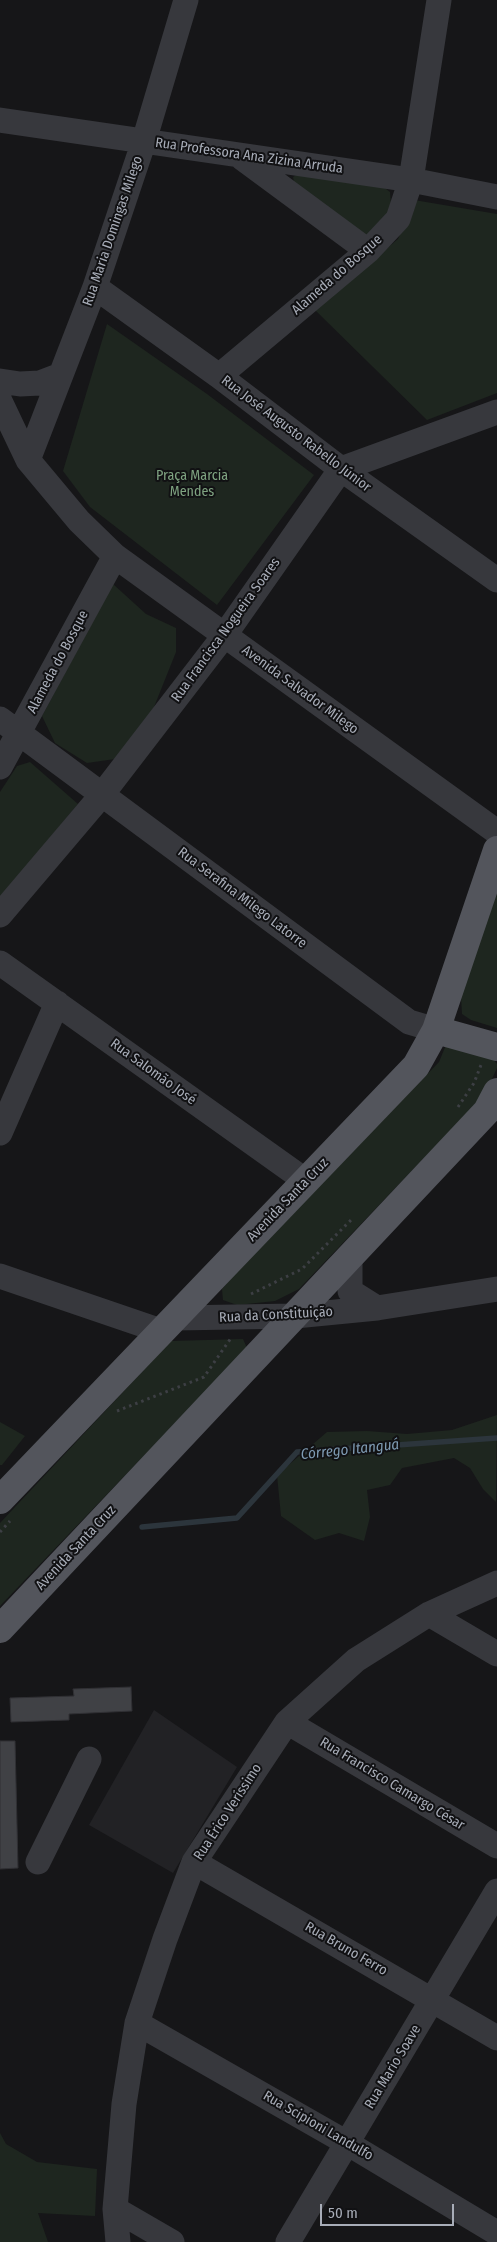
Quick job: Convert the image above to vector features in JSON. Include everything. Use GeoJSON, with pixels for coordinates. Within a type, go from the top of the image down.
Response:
{"type":"FeatureCollection","features":[{"type":"Feature","properties":{"kind":"main road","name":"Avenida Santa Cruz"},"geometry":{"type":"LineString","coordinates":[[7,1509],[168,1325],[416,1066],[436,1030],[497,850]]}},
{"type":"Feature","properties":{"kind":"main road","name":"Rua Serafina Milego Latorre"},"geometry":{"type":"LineString","coordinates":[[436,1030],[493,1046]]}},
{"type":"Feature","properties":{"kind":"main road","name":"Avenida Santa Cruz"},"geometry":{"type":"LineString","coordinates":[[0,1629],[487,1110],[497,1092]]}},
{"type":"Feature","properties":{"kind":"street","name":"Rua Maria Domingas Milego"},"geometry":{"type":"LineString","coordinates":[[28,460],[95,287],[144,140],[186,0]]}},
{"type":"Feature","properties":{"kind":"street","name":"Alameda do Bosque"},"geometry":{"type":"LineString","coordinates":[[219,376],[368,252],[398,219],[411,180],[439,0]]}},
{"type":"Feature","properties":{"kind":"street","name":"Rua Professora Ana Zizina Arruda"},"geometry":{"type":"LineString","coordinates":[[0,120],[411,180],[497,197]]}},
{"type":"Feature","properties":{"kind":"street"},"geometry":{"type":"LineString","coordinates":[[237,154],[284,187],[368,252]]}},
{"type":"Feature","properties":{"kind":"street"},"geometry":{"type":"LineString","coordinates":[[284,187],[285,171],[297,163]]}},
{"type":"Feature","properties":{"kind":"street","name":"Rua José Augusto Rabello Júnior"},"geometry":{"type":"LineString","coordinates":[[95,287],[219,376],[341,469],[497,580]]}},
{"type":"Feature","properties":{"kind":"street"},"geometry":{"type":"LineString","coordinates":[[0,381],[20,384],[40,383],[61,375]]}},
{"type":"Feature","properties":{"kind":"street","name":"Avenida Salvador Milego"},"geometry":{"type":"LineString","coordinates":[[0,401],[28,460],[79,520],[115,556],[497,832]]}},
{"type":"Feature","properties":{"kind":"street"},"geometry":{"type":"LineString","coordinates":[[341,469],[497,412]]}},
{"type":"Feature","properties":{"kind":"street","name":"Rua Francisca Nogueira Soares"},"geometry":{"type":"LineString","coordinates":[[0,915],[100,796],[224,636],[341,469]]}},
{"type":"Feature","properties":{"kind":"street","name":"Alameda do Bosque"},"geometry":{"type":"LineString","coordinates":[[0,767],[115,556]]}},
{"type":"Feature","properties":{"kind":"street","name":"Rua Serafina Milego Latorre"},"geometry":{"type":"LineString","coordinates":[[0,719],[100,796],[409,1022],[436,1030]]}},
{"type":"Feature","properties":{"kind":"street","name":"Rua Salomão José"},"geometry":{"type":"LineString","coordinates":[[0,963],[306,1181]]}},
{"type":"Feature","properties":{"kind":"street"},"geometry":{"type":"LineString","coordinates":[[0,1133],[57,1003]]}},
{"type":"Feature","properties":{"kind":"street"},"geometry":{"type":"LineString","coordinates":[[350,1258],[350,1291],[377,1308]]}},
{"type":"Feature","properties":{"kind":"street","name":"Rua da Constituição"},"geometry":{"type":"LineString","coordinates":[[0,1276],[168,1325],[377,1308],[497,1289]]}},
{"type":"Feature","properties":{"kind":"street","name":"Rua Érico Veríssimo"},"geometry":{"type":"LineString","coordinates":[[118,2242],[115,2209],[124,2104],[137,2022],[194,1862],[288,1722],[356,1660],[429,1614],[497,1583]]}},
{"type":"Feature","properties":{"kind":"street"},"geometry":{"type":"LineString","coordinates":[[429,1614],[497,1654]]}},
{"type":"Feature","properties":{"kind":"street","name":"Rua Francisco Camargo César"},"geometry":{"type":"LineString","coordinates":[[288,1722],[497,1846]]}},
{"type":"Feature","properties":{"kind":"street"},"geometry":{"type":"LineString","coordinates":[[38,1862],[89,1759]]}},
{"type":"Feature","properties":{"kind":"street","name":"Rua Bruno Ferro"},"geometry":{"type":"LineString","coordinates":[[194,1862],[497,2038]]}},
{"type":"Feature","properties":{"kind":"street","name":"Rua Mario Soave"},"geometry":{"type":"LineString","coordinates":[[288,2242],[497,1891]]}},
{"type":"Feature","properties":{"kind":"street","name":"Rua Scipioni Landulfo"},"geometry":{"type":"LineString","coordinates":[[137,2022],[347,2143],[497,2233]]}},
{"type":"Feature","properties":{"kind":"street"},"geometry":{"type":"LineString","coordinates":[[115,2209],[172,2242]]}},
{"type":"Feature","properties":{"kind":"path"},"geometry":{"type":"LineString","coordinates":[[452,1115],[474,1083],[493,1046]]}},
{"type":"Feature","properties":{"kind":"path"},"geometry":{"type":"LineString","coordinates":[[108,1415],[204,1377],[228,1344],[247,1296],[302,1269],[357,1214]]}},
{"type":"Feature","properties":{"kind":"path"},"geometry":{"type":"LineString","coordinates":[[0,1532],[7,1509]]}},
{"type":"Feature","properties":{"kind":"shaded area"},"geometry":{"type":"Polygon","coordinates":[[[154,1710],[237,1767],[173,1873],[89,1825],[154,1710]]]}},
{"type":"Feature","properties":{"kind":"green space"},"geometry":{"type":"Polygon","coordinates":[[[300,173],[381,185],[390,192],[391,205],[387,218],[366,241],[295,186],[293,177],[300,173]]]}},
{"type":"Feature","properties":{"kind":"green space"},"geometry":{"type":"Polygon","coordinates":[[[414,200],[497,214],[497,393],[427,420],[315,310],[398,239],[414,200]]]}},
{"type":"Feature","properties":{"kind":"green space","name":"Praça Marcia Mendes"},"geometry":{"type":"Polygon","coordinates":[[[107,324],[207,394],[314,475],[217,605],[90,507],[63,471],[107,324]]]}},
{"type":"Feature","properties":{"kind":"green space"},"geometry":{"type":"Polygon","coordinates":[[[113,584],[146,614],[176,628],[176,652],[148,722],[115,759],[87,763],[55,743],[42,716],[113,584]]]}},
{"type":"Feature","properties":{"kind":"green space"},"geometry":{"type":"Polygon","coordinates":[[[30,762],[78,804],[0,898],[0,792],[17,766],[30,762]]]}},
{"type":"Feature","properties":{"kind":"green space"},"geometry":{"type":"Polygon","coordinates":[[[497,873],[497,1028],[471,1020],[462,1014],[461,997],[497,873]]]}},
{"type":"Feature","properties":{"kind":"green space"},"geometry":{"type":"Polygon","coordinates":[[[446,1045],[489,1054],[497,1064],[485,1094],[299,1289],[275,1301],[237,1305],[223,1300],[222,1289],[232,1277],[439,1062],[446,1045]]]}},
{"type":"Feature","properties":{"kind":"green space"},"geometry":{"type":"Polygon","coordinates":[[[243,1339],[247,1348],[0,1606],[0,1523],[171,1341],[243,1339]]]}},
{"type":"Feature","properties":{"kind":"green space"},"geometry":{"type":"Polygon","coordinates":[[[497,1415],[496,1502],[483,1489],[470,1468],[454,1458],[402,1468],[390,1485],[367,1490],[370,1517],[364,1541],[339,1533],[315,1540],[281,1516],[277,1475],[327,1432],[367,1431],[407,1434],[452,1430],[497,1415]]]}},
{"type":"Feature","properties":{"kind":"green space"},"geometry":{"type":"Polygon","coordinates":[[[0,1422],[25,1436],[2,1465],[0,1465],[0,1422]]]}},
{"type":"Feature","properties":{"kind":"green space"},"geometry":{"type":"Polygon","coordinates":[[[0,2133],[6,2144],[37,2162],[97,2169],[95,2216],[38,2213],[48,2242],[0,2242],[0,2133]]]}},
{"type":"Feature","properties":{"kind":"building"},"geometry":{"type":"Polygon","coordinates":[[[131,1687],[132,1711],[69,1714],[69,1720],[11,1722],[10,1698],[74,1696],[73,1689],[131,1687]]]}},
{"type":"Feature","properties":{"kind":"building"},"geometry":{"type":"Polygon","coordinates":[[[0,1741],[15,1741],[18,1868],[0,1869],[0,1741]]]}},
{"type":"Feature","properties":{"kind":"waterway","name":"Córrego Itanguá"},"geometry":{"type":"LineString","coordinates":[[142,1527],[237,1518],[297,1452],[497,1438]]}}]}
